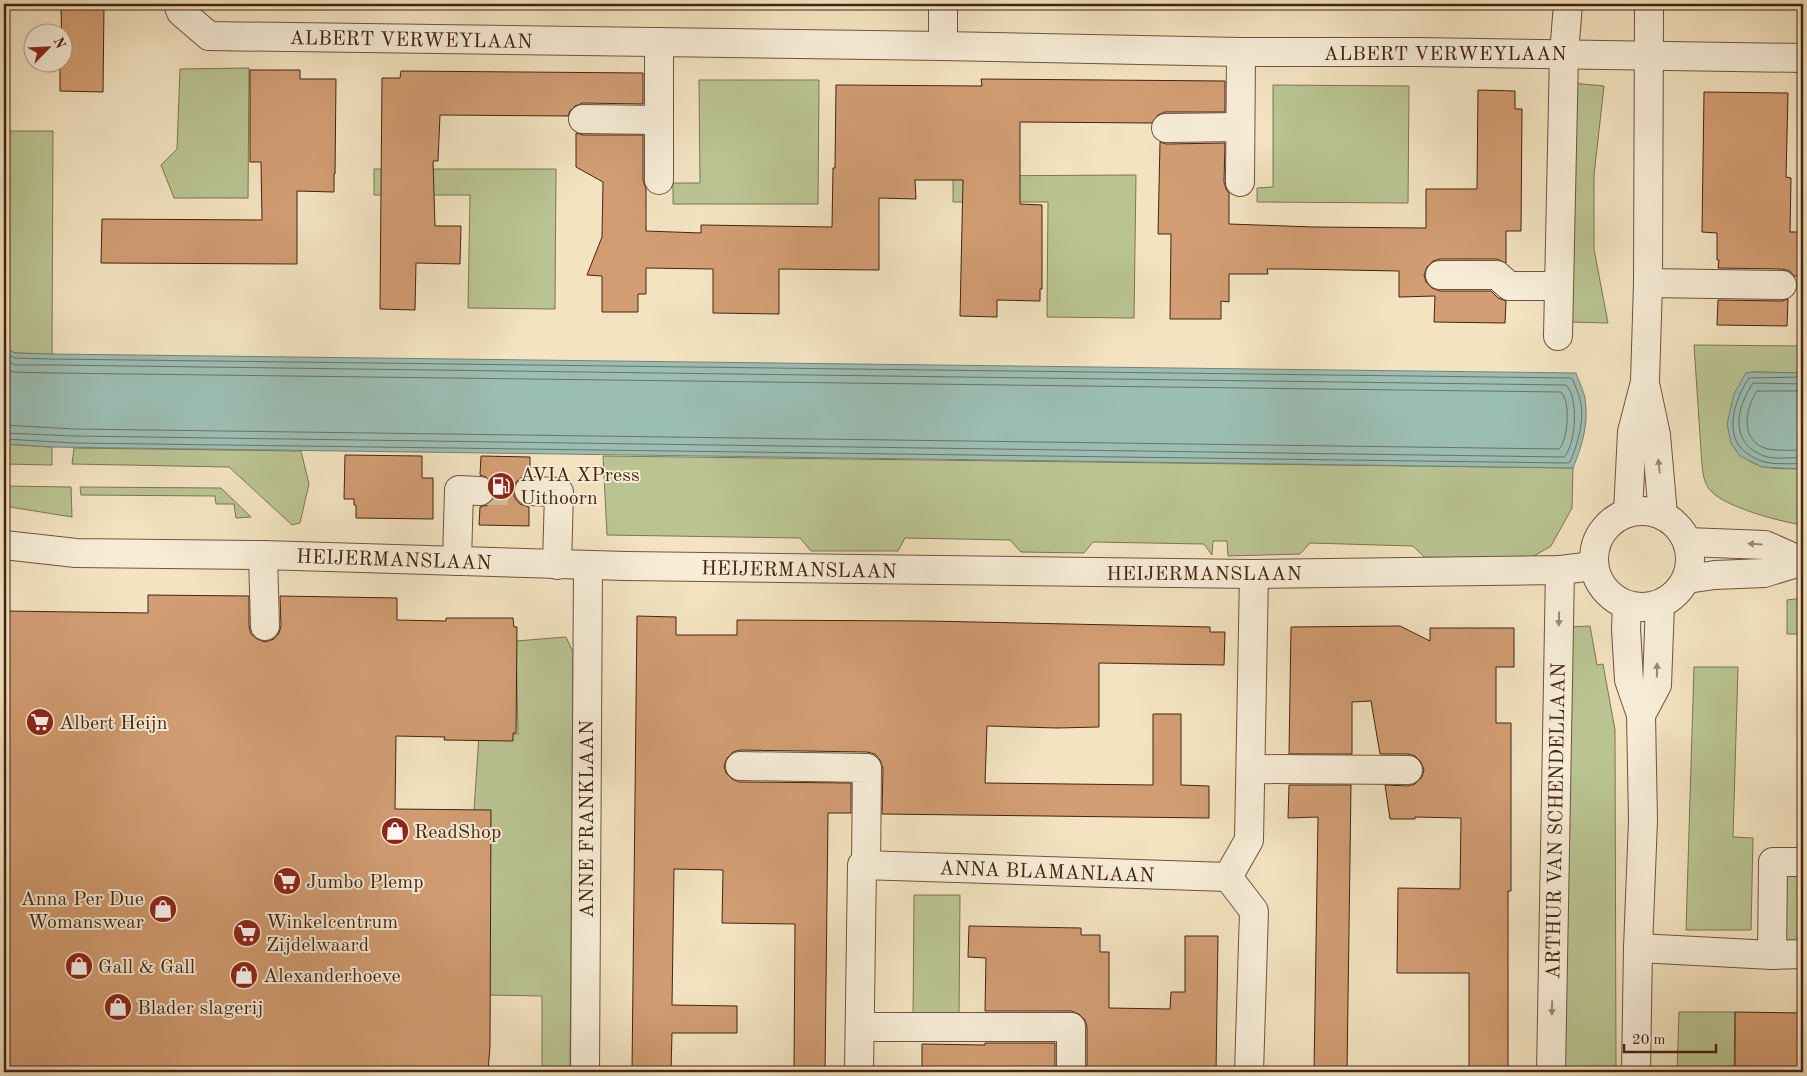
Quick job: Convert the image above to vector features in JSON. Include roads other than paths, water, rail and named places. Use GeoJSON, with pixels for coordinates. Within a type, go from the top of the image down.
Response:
{"type":"FeatureCollection","features":[{"type":"Feature","properties":{"kind":"street","name":"ALBERT VERWEYLAAN"},"geometry":{"type":"LineString","coordinates":[[178,4],[181,12],[209,36],[1241,52],[1418,52],[1803,58]]}},
{"type":"Feature","properties":{"kind":"street"},"geometry":{"type":"LineString","coordinates":[[942,46],[943,4]]}},
{"type":"Feature","properties":{"kind":"street"},"geometry":{"type":"LineString","coordinates":[[1558,336],[1564,54],[1568,4]]}},
{"type":"Feature","properties":{"kind":"street"},"geometry":{"type":"LineString","coordinates":[[1628,512],[1632,432],[1645,382],[1648,283],[1649,4]]}},
{"type":"Feature","properties":{"kind":"street"},"geometry":{"type":"LineString","coordinates":[[659,42],[659,180]]}},
{"type":"Feature","properties":{"kind":"street"},"geometry":{"type":"LineString","coordinates":[[1240,182],[1241,52]]}},
{"type":"Feature","properties":{"kind":"street"},"geometry":{"type":"LineString","coordinates":[[583,119],[659,120]]}},
{"type":"Feature","properties":{"kind":"street"},"geometry":{"type":"LineString","coordinates":[[1166,128],[1240,127]]}},
{"type":"Feature","properties":{"kind":"street"},"geometry":{"type":"LineString","coordinates":[[1440,275],[1498,275],[1509,286],[1559,286]]}},
{"type":"Feature","properties":{"kind":"street"},"geometry":{"type":"LineString","coordinates":[[1648,283],[1782,285]]}},
{"type":"Feature","properties":{"kind":"street"},"geometry":{"type":"LineString","coordinates":[[1645,382],[1656,436],[1663,515]]}},
{"type":"Feature","properties":{"kind":"street"},"geometry":{"type":"LineString","coordinates":[[457,561],[459,490],[480,491]]}},
{"type":"Feature","properties":{"kind":"street"},"geometry":{"type":"LineString","coordinates":[[530,491],[559,492],[557,565]]}},
{"type":"Feature","properties":{"kind":"street"},"geometry":{"type":"LineString","coordinates":[[1652,511],[1663,515],[1678,526],[1688,542],[1690,567],[1680,590],[1660,604],[1644,608],[1627,605],[1611,597],[1600,583],[1594,566],[1594,549],[1600,533],[1612,520],[1628,512],[1652,511]]}},
{"type":"Feature","properties":{"kind":"street"},"geometry":{"type":"LineString","coordinates":[[1688,542],[1765,545],[1802,561]]}},
{"type":"Feature","properties":{"kind":"street","name":"HEIJERMANSLAAN"},"geometry":{"type":"LineString","coordinates":[[4,544],[76,553],[263,555],[588,566],[1254,574],[1560,570],[1594,566]]}},
{"type":"Feature","properties":{"kind":"street"},"geometry":{"type":"LineString","coordinates":[[263,555],[265,626]]}},
{"type":"Feature","properties":{"kind":"street"},"geometry":{"type":"LineString","coordinates":[[1686,579],[1715,575],[1764,573],[1802,561]]}},
{"type":"Feature","properties":{"kind":"street","name":"ANNE FRANKLAAN"},"geometry":{"type":"LineString","coordinates":[[585,1072],[588,566]]}},
{"type":"Feature","properties":{"kind":"street","name":"ARTHUR VAN SCHENDELLAAN"},"geometry":{"type":"LineString","coordinates":[[1551,1072],[1560,570]]}},
{"type":"Feature","properties":{"kind":"street"},"geometry":{"type":"LineString","coordinates":[[1250,1072],[1254,911],[1228,877],[1249,840],[1254,574]]}},
{"type":"Feature","properties":{"kind":"street"},"geometry":{"type":"LineString","coordinates":[[1641,715],[1657,685],[1660,604]]}},
{"type":"Feature","properties":{"kind":"street"},"geometry":{"type":"LineString","coordinates":[[1627,605],[1626,630],[1629,680],[1641,715],[1643,820],[1636,1072]]}},
{"type":"Feature","properties":{"kind":"street"},"geometry":{"type":"LineString","coordinates":[[740,766],[867,768],[866,865],[862,865],[859,1072]]}},
{"type":"Feature","properties":{"kind":"street"},"geometry":{"type":"LineString","coordinates":[[1251,769],[1408,770]]}},
{"type":"Feature","properties":{"kind":"street"},"geometry":{"type":"LineString","coordinates":[[1772,955],[1773,862],[1803,862]]}},
{"type":"Feature","properties":{"kind":"street","name":"ANNA BLAMANLAAN"},"geometry":{"type":"LineString","coordinates":[[866,865],[1228,877]]}},
{"type":"Feature","properties":{"kind":"street"},"geometry":{"type":"LineString","coordinates":[[1638,948],[1772,955],[1803,954]]}},
{"type":"Feature","properties":{"kind":"street"},"geometry":{"type":"LineString","coordinates":[[860,1027],[1071,1027],[1070,1072]]}},
{"type":"Feature","properties":{"kind":"water"},"geometry":{"type":"Polygon","coordinates":[[[4,348],[15,353],[52,354],[1576,373],[1584,396],[1586,417],[1582,443],[1573,468],[52,447],[4,444],[4,348]]]}},
{"type":"Feature","properties":{"kind":"water"},"geometry":{"type":"Polygon","coordinates":[[[1746,373],[1803,373],[1803,469],[1762,467],[1740,456],[1731,443],[1727,424],[1734,394],[1746,373]]]}},
{"type":"Feature","properties":{"kind":"tunnel"},"geometry":{"type":"LineString","coordinates":[[480,491],[529,491]]}},
{"type":"Feature","properties":{"kind":"place","name":"AVIA XPress Uithoorn"},"geometry":{"type":"Point","coordinates":[501,486]}},
{"type":"Feature","properties":{"kind":"place","name":"Albert Heijn"},"geometry":{"type":"Point","coordinates":[40,722]}},
{"type":"Feature","properties":{"kind":"place","name":"ReadShop"},"geometry":{"type":"Point","coordinates":[395,831]}},
{"type":"Feature","properties":{"kind":"place","name":"Jumbo Plemp"},"geometry":{"type":"Point","coordinates":[287,881]}},
{"type":"Feature","properties":{"kind":"place","name":"Anna Per Due Womanswear"},"geometry":{"type":"Point","coordinates":[163,909]}},
{"type":"Feature","properties":{"kind":"place","name":"Winkelcentrum Zijdelwaard"},"geometry":{"type":"Point","coordinates":[247,933]}},
{"type":"Feature","properties":{"kind":"place","name":"Gall & Gall"},"geometry":{"type":"Point","coordinates":[79,966]}},
{"type":"Feature","properties":{"kind":"place","name":"Alexanderhoeve"},"geometry":{"type":"Point","coordinates":[244,975]}},
{"type":"Feature","properties":{"kind":"place","name":"Blader slagerij"},"geometry":{"type":"Point","coordinates":[118,1007]}}]}
